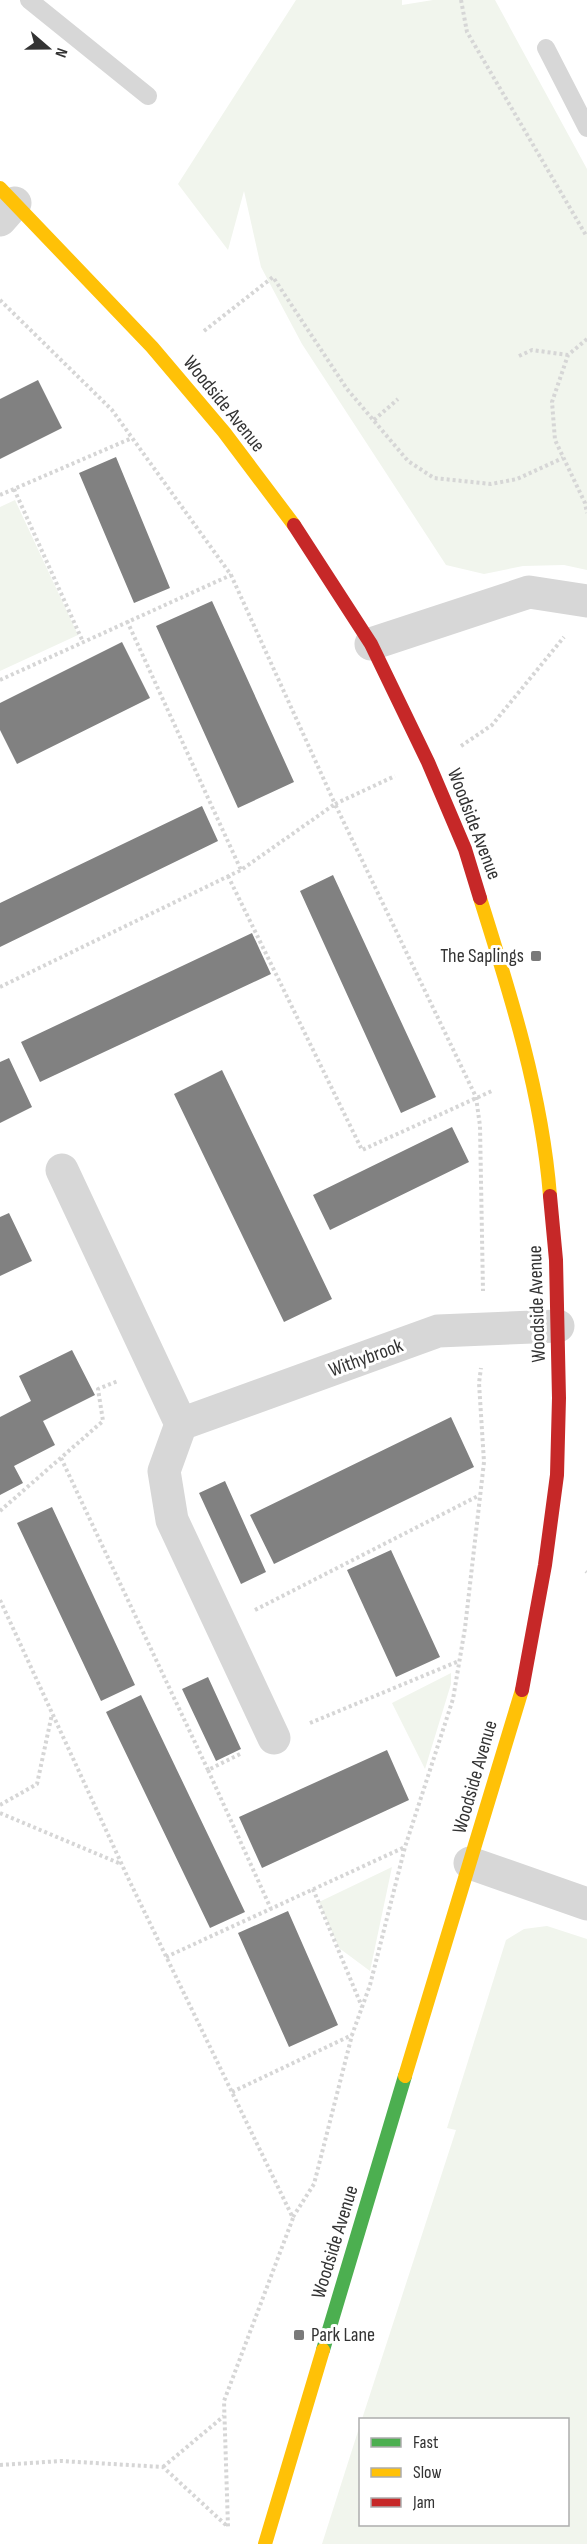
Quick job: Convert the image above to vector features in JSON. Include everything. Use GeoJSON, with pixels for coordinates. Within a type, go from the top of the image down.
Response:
{"type":"FeatureCollection","features":[{"type":"Feature","properties":{"kind":"street","name":"Woodside Avenue"},"geometry":{"type":"LineString","coordinates":[[5,204],[152,347],[224,432],[291,521],[371,644],[428,762],[465,849],[517,1017],[546,1145],[556,1260],[559,1398],[557,1475],[545,1565],[524,1682],[265,2544]]}},
{"type":"Feature","properties":{"kind":"street"},"geometry":{"type":"LineString","coordinates":[[371,644],[529,592],[579,615]]}},
{"type":"Feature","properties":{"kind":"street"},"geometry":{"type":"LineString","coordinates":[[62,1170],[181,1424],[164,1471],[172,1520],[274,1738]]}},
{"type":"Feature","properties":{"kind":"street","name":"Withybrook"},"geometry":{"type":"LineString","coordinates":[[181,1424],[438,1331],[558,1326]]}},
{"type":"Feature","properties":{"kind":"street"},"geometry":{"type":"LineString","coordinates":[[470,1863],[587,1904]]}},
{"type":"Feature","properties":{"kind":"lane"},"geometry":{"type":"LineString","coordinates":[[29,0],[148,96]]}},
{"type":"Feature","properties":{"kind":"lane"},"geometry":{"type":"LineString","coordinates":[[546,48],[587,128]]}},
{"type":"Feature","properties":{"kind":"path"},"geometry":{"type":"LineString","coordinates":[[461,0],[467,32],[587,237]]}},
{"type":"Feature","properties":{"kind":"path"},"geometry":{"type":"LineString","coordinates":[[204,332],[273,277],[347,389],[408,461],[434,478],[491,484],[517,479],[563,458]]}},
{"type":"Feature","properties":{"kind":"path"},"geometry":{"type":"LineString","coordinates":[[0,300],[112,410],[231,575],[335,804],[476,1097],[480,1126],[483,1296]]}},
{"type":"Feature","properties":{"kind":"path"},"geometry":{"type":"LineString","coordinates":[[587,339],[568,355],[552,402],[555,440],[585,503],[587,513]]}},
{"type":"Feature","properties":{"kind":"path"},"geometry":{"type":"LineString","coordinates":[[519,356],[532,351],[568,355]]}},
{"type":"Feature","properties":{"kind":"path"},"geometry":{"type":"LineString","coordinates":[[374,420],[398,399]]}},
{"type":"Feature","properties":{"kind":"path"},"geometry":{"type":"LineString","coordinates":[[0,495],[132,438]]}},
{"type":"Feature","properties":{"kind":"path"},"geometry":{"type":"LineString","coordinates":[[14,489],[83,642]]}},
{"type":"Feature","properties":{"kind":"path"},"geometry":{"type":"LineString","coordinates":[[0,680],[231,575]]}},
{"type":"Feature","properties":{"kind":"path"},"geometry":{"type":"LineString","coordinates":[[458,748],[492,725],[579,615]]}},
{"type":"Feature","properties":{"kind":"path"},"geometry":{"type":"LineString","coordinates":[[127,621],[241,870]]}},
{"type":"Feature","properties":{"kind":"path"},"geometry":{"type":"LineString","coordinates":[[1,984],[241,870],[335,804],[398,774]]}},
{"type":"Feature","properties":{"kind":"path"},"geometry":{"type":"LineString","coordinates":[[228,876],[362,1150],[497,1089]]}},
{"type":"Feature","properties":{"kind":"path"},"geometry":{"type":"LineString","coordinates":[[228,2536],[224,2401],[293,2218],[314,2184],[352,2036],[370,1985],[405,1846],[453,1699],[465,1628],[484,1462],[479,1383],[481,1365]]}},
{"type":"Feature","properties":{"kind":"path"},"geometry":{"type":"LineString","coordinates":[[0,1511],[103,1421],[98,1389],[155,1368]]}},
{"type":"Feature","properties":{"kind":"path"},"geometry":{"type":"LineString","coordinates":[[62,1458],[271,1909]]}},
{"type":"Feature","properties":{"kind":"path"},"geometry":{"type":"LineString","coordinates":[[222,1626],[479,1496]]}},
{"type":"Feature","properties":{"kind":"path"},"geometry":{"type":"LineString","coordinates":[[0,1600],[122,1865],[293,2218]]}},
{"type":"Feature","properties":{"kind":"path"},"geometry":{"type":"LineString","coordinates":[[207,1770],[274,1738],[459,1661]]}},
{"type":"Feature","properties":{"kind":"path"},"geometry":{"type":"LineString","coordinates":[[0,1805],[37,1784],[52,1713]]}},
{"type":"Feature","properties":{"kind":"path"},"geometry":{"type":"LineString","coordinates":[[0,1813],[122,1865]]}},
{"type":"Feature","properties":{"kind":"path"},"geometry":{"type":"LineString","coordinates":[[166,1957],[405,1846]]}},
{"type":"Feature","properties":{"kind":"path"},"geometry":{"type":"LineString","coordinates":[[314,1889],[362,2007]]}},
{"type":"Feature","properties":{"kind":"path"},"geometry":{"type":"LineString","coordinates":[[232,2092],[352,2036]]}},
{"type":"Feature","properties":{"kind":"path"},"geometry":{"type":"LineString","coordinates":[[163,2467],[225,2416]]}},
{"type":"Feature","properties":{"kind":"path"},"geometry":{"type":"LineString","coordinates":[[0,2465],[61,2462],[163,2467],[228,2527]]}},
{"type":"Feature","properties":{"kind":"shaded area"},"geometry":{"type":"Polygon","coordinates":[[[296,0],[402,0],[402,5],[433,0],[495,0],[587,169],[587,570],[564,565],[523,566],[484,574],[446,565],[302,344],[261,267],[244,191],[228,250],[178,184],[296,0]]]}},
{"type":"Feature","properties":{"kind":"shaded area"},"geometry":{"type":"Polygon","coordinates":[[[15,500],[78,635],[0,671],[0,507],[15,500]]]}},
{"type":"Feature","properties":{"kind":"shaded area"},"geometry":{"type":"Polygon","coordinates":[[[451,1673],[451,1684],[425,1769],[392,1703],[451,1673]]]}},
{"type":"Feature","properties":{"kind":"shaded area"},"geometry":{"type":"Polygon","coordinates":[[[392,1867],[370,1971],[339,1948],[319,1902],[392,1867]]]}},
{"type":"Feature","properties":{"kind":"shaded area"},"geometry":{"type":"Polygon","coordinates":[[[547,1926],[587,1939],[587,2544],[322,2544],[359,2428],[359,2526],[569,2526],[569,2418],[362,2418],[456,2130],[447,2128],[506,1940],[524,1929],[547,1926]]]}},
{"type":"Feature","properties":{"kind":"building"},"geometry":{"type":"Polygon","coordinates":[[[38,380],[62,428],[0,459],[0,399],[38,380]]]}},
{"type":"Feature","properties":{"kind":"building"},"geometry":{"type":"Polygon","coordinates":[[[116,457],[170,588],[134,603],[79,473],[116,457]]]}},
{"type":"Feature","properties":{"kind":"building"},"geometry":{"type":"Polygon","coordinates":[[[212,601],[294,782],[238,808],[156,626],[212,601]]]}},
{"type":"Feature","properties":{"kind":"building"},"geometry":{"type":"Polygon","coordinates":[[[122,642],[150,698],[17,764],[0,730],[0,703],[122,642]]]}},
{"type":"Feature","properties":{"kind":"building"},"geometry":{"type":"Polygon","coordinates":[[[202,806],[218,841],[0,947],[0,903],[202,806]]]}},
{"type":"Feature","properties":{"kind":"building"},"geometry":{"type":"Polygon","coordinates":[[[333,875],[436,1097],[401,1113],[300,891],[333,875]]]}},
{"type":"Feature","properties":{"kind":"building"},"geometry":{"type":"Polygon","coordinates":[[[252,933],[271,974],[40,1082],[21,1042],[252,933]]]}},
{"type":"Feature","properties":{"kind":"building"},"geometry":{"type":"Polygon","coordinates":[[[9,1058],[32,1107],[0,1123],[0,1062],[9,1058]]]}},
{"type":"Feature","properties":{"kind":"building"},"geometry":{"type":"Polygon","coordinates":[[[222,1070],[332,1299],[284,1322],[174,1094],[222,1070]]]}},
{"type":"Feature","properties":{"kind":"building"},"geometry":{"type":"Polygon","coordinates":[[[452,1127],[469,1162],[330,1230],[313,1195],[452,1127]]]}},
{"type":"Feature","properties":{"kind":"building"},"geometry":{"type":"Polygon","coordinates":[[[9,1213],[32,1261],[0,1276],[0,1217],[9,1213]]]}},
{"type":"Feature","properties":{"kind":"building"},"geometry":{"type":"Polygon","coordinates":[[[72,1350],[95,1395],[43,1421],[55,1445],[14,1466],[23,1483],[0,1495],[0,1417],[31,1401],[19,1376],[72,1350]]]}},
{"type":"Feature","properties":{"kind":"building"},"geometry":{"type":"Polygon","coordinates":[[[451,1417],[474,1467],[274,1564],[250,1515],[451,1417]]]}},
{"type":"Feature","properties":{"kind":"building"},"geometry":{"type":"Polygon","coordinates":[[[225,1481],[266,1572],[241,1584],[199,1493],[225,1481]]]}},
{"type":"Feature","properties":{"kind":"building"},"geometry":{"type":"Polygon","coordinates":[[[52,1507],[135,1685],[101,1701],[17,1523],[52,1507]]]}},
{"type":"Feature","properties":{"kind":"building"},"geometry":{"type":"Polygon","coordinates":[[[391,1550],[440,1657],[396,1677],[347,1570],[391,1550]]]}},
{"type":"Feature","properties":{"kind":"building"},"geometry":{"type":"Polygon","coordinates":[[[208,1677],[241,1749],[216,1761],[182,1689],[208,1677]]]}},
{"type":"Feature","properties":{"kind":"building"},"geometry":{"type":"Polygon","coordinates":[[[141,1695],[245,1912],[210,1928],[106,1712],[141,1695]]]}},
{"type":"Feature","properties":{"kind":"building"},"geometry":{"type":"Polygon","coordinates":[[[387,1750],[409,1800],[262,1868],[239,1817],[387,1750]]]}},
{"type":"Feature","properties":{"kind":"building"},"geometry":{"type":"Polygon","coordinates":[[[288,1911],[338,2025],[289,2047],[238,1933],[288,1911]]]}},
{"type":"Feature","properties":{"kind":"traffic: fast"},"geometry":{"type":"LineString","coordinates":[[323,2350],[405,2076]]}},
{"type":"Feature","properties":{"kind":"traffic: slow"},"geometry":{"type":"LineString","coordinates":[[0,188],[152,347],[224,432],[294,525]]}},
{"type":"Feature","properties":{"kind":"traffic: slow"},"geometry":{"type":"LineString","coordinates":[[480,898],[514,1008],[533,1083],[550,1196]]}},
{"type":"Feature","properties":{"kind":"traffic: slow"},"geometry":{"type":"LineString","coordinates":[[405,2076],[522,1690]]}},
{"type":"Feature","properties":{"kind":"traffic: slow"},"geometry":{"type":"LineString","coordinates":[[265,2544],[323,2350]]}},
{"type":"Feature","properties":{"kind":"traffic: jam"},"geometry":{"type":"LineString","coordinates":[[294,525],[371,644],[428,762],[465,849],[480,898]]}},
{"type":"Feature","properties":{"kind":"traffic: jam"},"geometry":{"type":"LineString","coordinates":[[522,1690],[545,1565],[557,1475],[559,1398],[556,1260],[550,1196]]}},
{"type":"Feature","properties":{"kind":"place","name":"The Saplings"},"geometry":{"type":"Point","coordinates":[536,956]}},
{"type":"Feature","properties":{"kind":"place","name":"Park Lane"},"geometry":{"type":"Point","coordinates":[299,2335]}}]}
